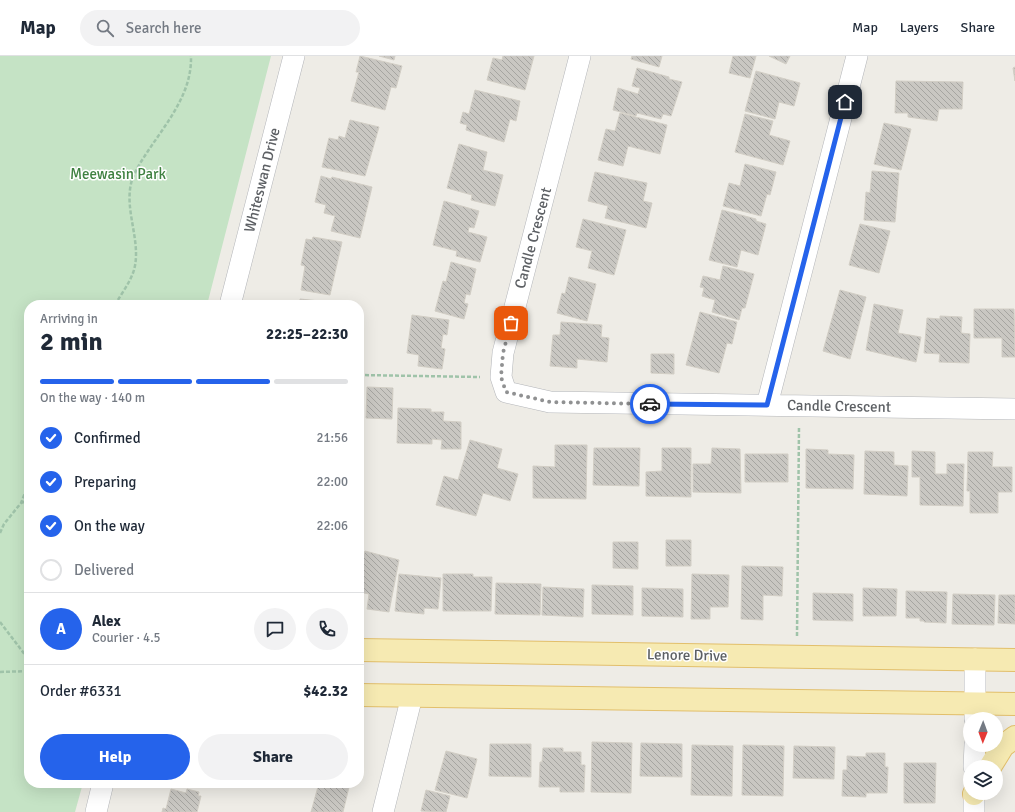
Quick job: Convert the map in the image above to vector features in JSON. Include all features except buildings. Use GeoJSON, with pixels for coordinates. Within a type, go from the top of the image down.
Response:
{"type":"FeatureCollection","features":[{"type":"Feature","properties":{"kind":"main road","name":"Lenore Drive"},"geometry":{"type":"LineString","coordinates":[[364,650],[1015,660]]}},
{"type":"Feature","properties":{"kind":"main road"},"geometry":{"type":"LineString","coordinates":[[364,695],[975,711],[1015,704]]}},
{"type":"Feature","properties":{"kind":"main road"},"geometry":{"type":"LineString","coordinates":[[994,760],[1003,746],[1015,737]]}},
{"type":"Feature","properties":{"kind":"street","name":"Whiteswan Drive"},"geometry":{"type":"LineString","coordinates":[[231,300],[294,56]]}},
{"type":"Feature","properties":{"kind":"street","name":"Candle Crescent"},"geometry":{"type":"LineString","coordinates":[[580,56],[503,353],[501,377],[506,392],[550,402],[1015,409]]}},
{"type":"Feature","properties":{"kind":"street"},"geometry":{"type":"LineString","coordinates":[[767,405],[857,56]]}},
{"type":"Feature","properties":{"kind":"street"},"geometry":{"type":"LineString","coordinates":[[975,660],[975,711]]}},
{"type":"Feature","properties":{"kind":"street"},"geometry":{"type":"LineString","coordinates":[[383,812],[412,696]]}},
{"type":"Feature","properties":{"kind":"street"},"geometry":{"type":"LineString","coordinates":[[96,812],[103,788]]}},
{"type":"Feature","properties":{"kind":"path"},"geometry":{"type":"LineString","coordinates":[[118,300],[134,270],[136,254],[130,198],[132,180],[139,165],[180,103],[187,87],[191,68],[191,56]]}},
{"type":"Feature","properties":{"kind":"path"},"geometry":{"type":"LineString","coordinates":[[364,375],[469,377]]}},
{"type":"Feature","properties":{"kind":"path"},"geometry":{"type":"LineString","coordinates":[[797,643],[799,422]]}},
{"type":"Feature","properties":{"kind":"path"},"geometry":{"type":"LineString","coordinates":[[0,533],[4,524],[21,503],[24,496]]}},
{"type":"Feature","properties":{"kind":"path"},"geometry":{"type":"LineString","coordinates":[[0,622],[24,653]]}},
{"type":"Feature","properties":{"kind":"path"},"geometry":{"type":"LineString","coordinates":[[0,672],[24,672]]}},
{"type":"Feature","properties":{"kind":"green space","name":"Meewasin Park"},"geometry":{"type":"Polygon","coordinates":[[[0,56],[271,56],[208,300],[24,300],[24,788],[82,788],[75,812],[0,812],[0,56]]]}},
{"type":"Feature","properties":{"kind":"way so far"},"geometry":{"type":"LineString","coordinates":[[511,323],[503,353],[501,377],[506,392],[550,402],[650,404]]}},
{"type":"Feature","properties":{"kind":"route"},"geometry":{"type":"LineString","coordinates":[[650,404],[767,405],[845,102]]}}]}
